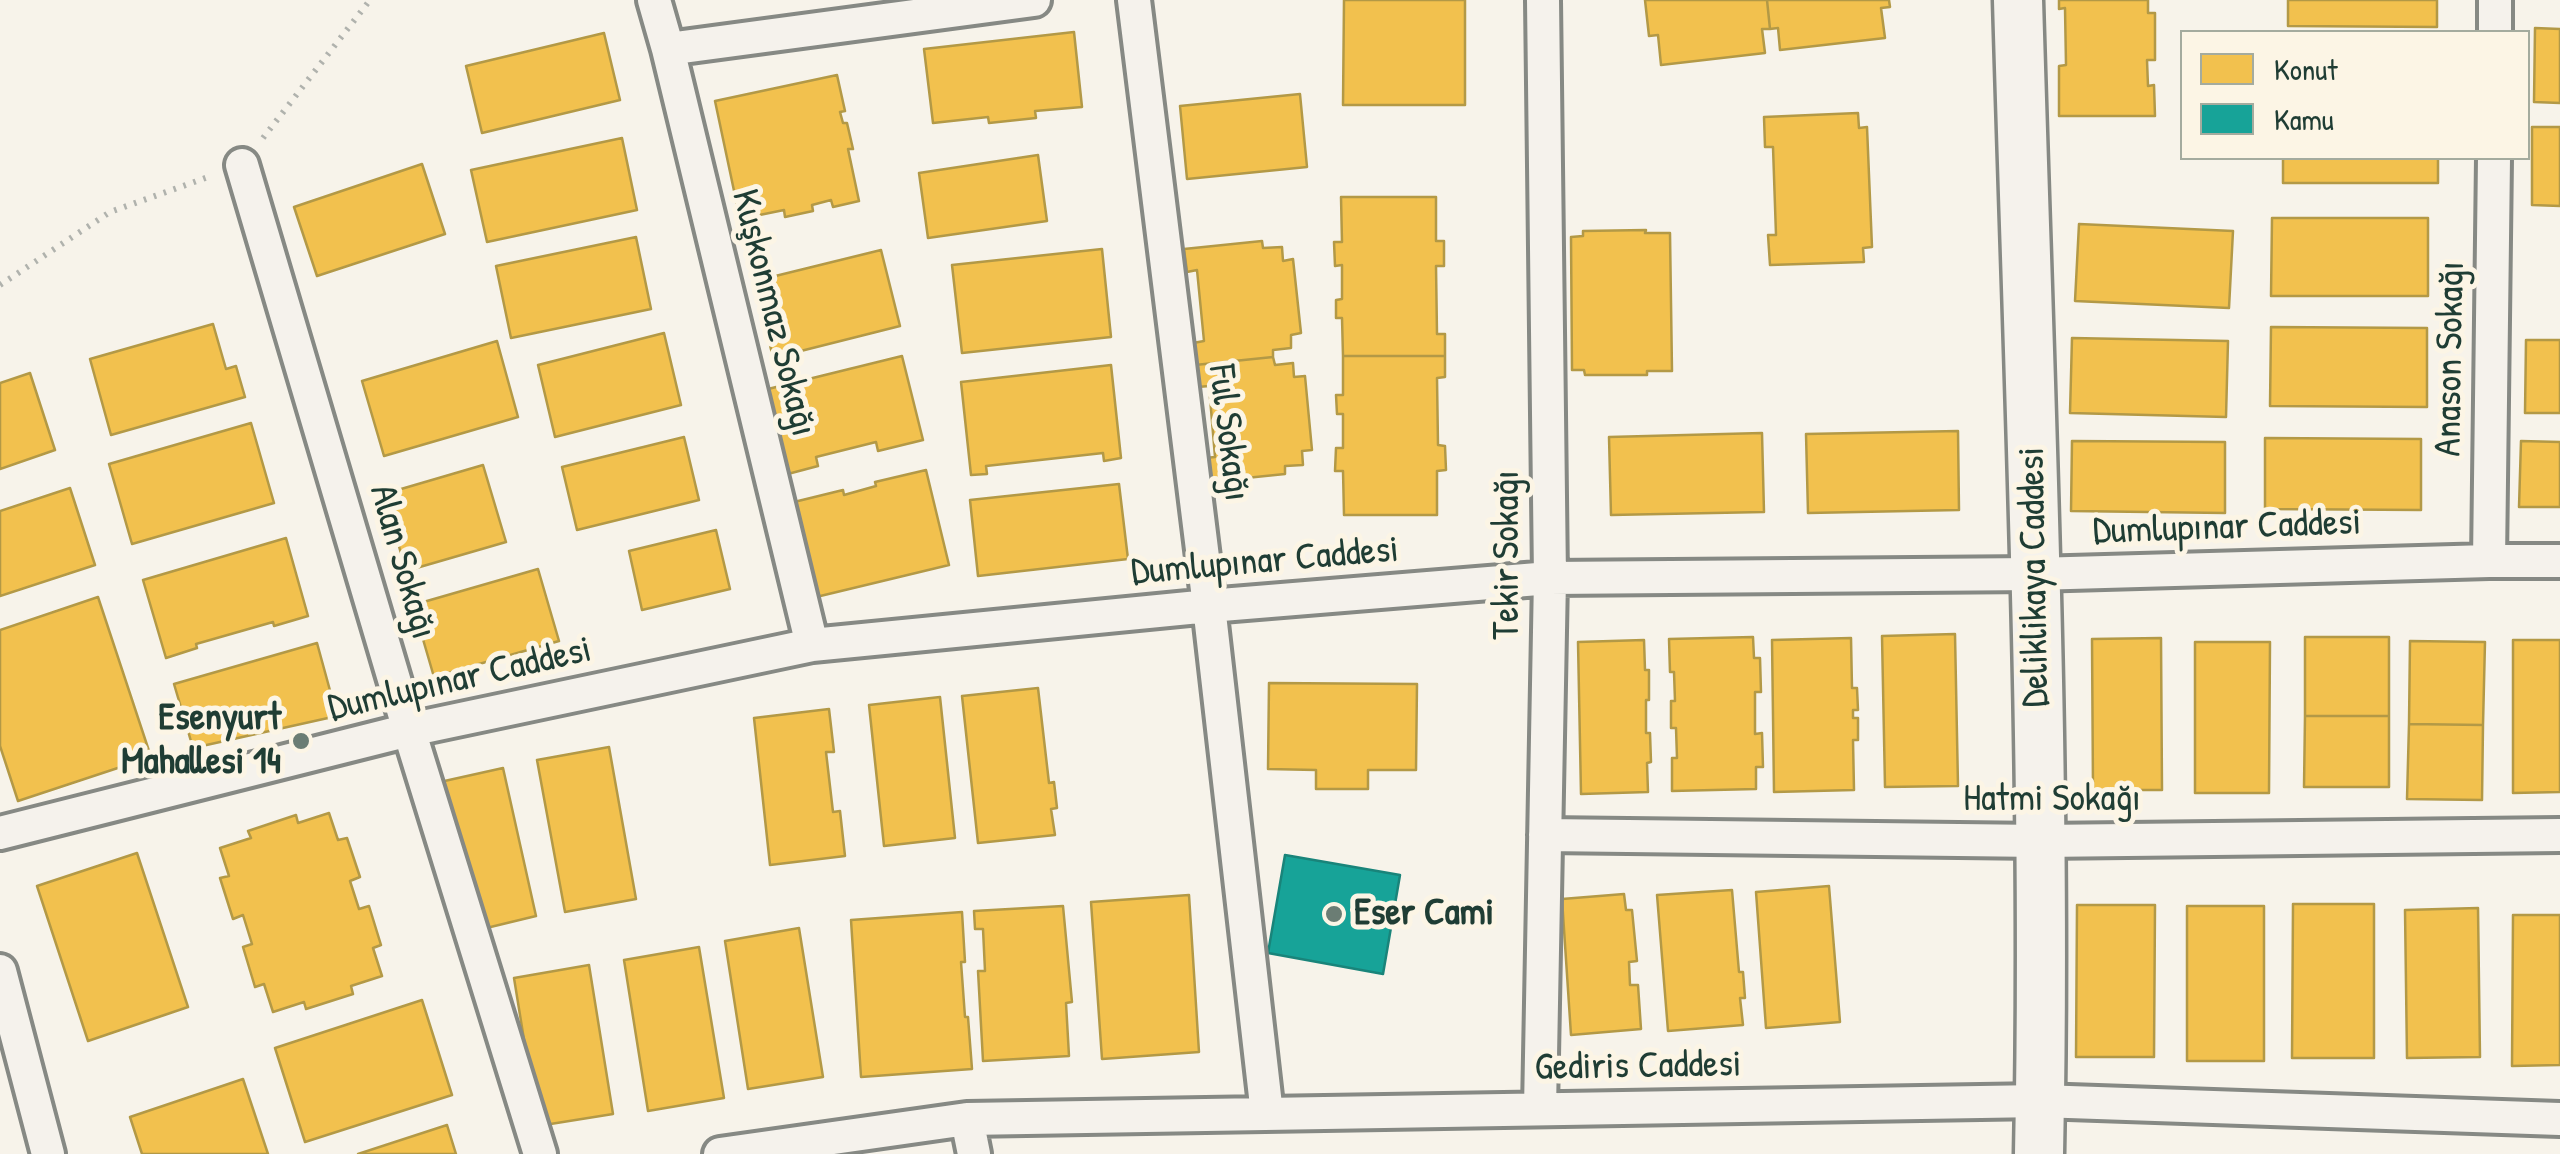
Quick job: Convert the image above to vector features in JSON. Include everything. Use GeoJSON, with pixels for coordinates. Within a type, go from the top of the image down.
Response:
{"type":"FeatureCollection","features":[{"type":"Feature","properties":{"kind":"street","name":"Kuşkonmaz Sokağı"},"geometry":{"type":"LineString","coordinates":[[654,0],[812,645]]}},
{"type":"Feature","properties":{"kind":"street"},"geometry":{"type":"LineString","coordinates":[[668,48],[1034,0]]}},
{"type":"Feature","properties":{"kind":"street","name":"Ful Sokağı"},"geometry":{"type":"LineString","coordinates":[[1134,0],[1267,1114]]}},
{"type":"Feature","properties":{"kind":"street","name":"Tekir Sokağı"},"geometry":{"type":"LineString","coordinates":[[1540,1109],[1550,578],[1542,0]]}},
{"type":"Feature","properties":{"kind":"street","name":"Deliklikaya Caddesi"},"geometry":{"type":"LineString","coordinates":[[2018,0],[2041,841],[2038,1154]]}},
{"type":"Feature","properties":{"kind":"street"},"geometry":{"type":"LineString","coordinates":[[2495,30],[2496,0]]}},
{"type":"Feature","properties":{"kind":"street","name":"Anason Sokağı"},"geometry":{"type":"LineString","coordinates":[[2489,561],[2494,160]]}},
{"type":"Feature","properties":{"kind":"street","name":"Alan Sokağı"},"geometry":{"type":"LineString","coordinates":[[242,164],[540,1154]]}},
{"type":"Feature","properties":{"kind":"street","name":"Dumlupınar Caddesi"},"geometry":{"type":"LineString","coordinates":[[0,833],[410,730],[812,645],[1550,578],[2035,574],[2560,561]]}},
{"type":"Feature","properties":{"kind":"street","name":"Hatmi Sokağı"},"geometry":{"type":"LineString","coordinates":[[1545,835],[2041,841],[2560,834]]}},
{"type":"Feature","properties":{"kind":"street"},"geometry":{"type":"LineString","coordinates":[[0,971],[48,1154]]}},
{"type":"Feature","properties":{"kind":"street","name":"Gediris Caddesi"},"geometry":{"type":"LineString","coordinates":[[720,1154],[967,1119],[2040,1100],[2560,1119]]}},
{"type":"Feature","properties":{"kind":"street"},"geometry":{"type":"LineString","coordinates":[[967,1119],[974,1154]]}},
{"type":"Feature","properties":{"kind":"path"},"geometry":{"type":"LineString","coordinates":[[0,284],[110,212],[242,164],[370,0]]}},
{"type":"Feature","properties":{"kind":"building: Konut"},"geometry":{"type":"Polygon","coordinates":[[[1344,0],[1465,0],[1465,105],[1343,105],[1344,0]]]}},
{"type":"Feature","properties":{"kind":"building: Konut"},"geometry":{"type":"Polygon","coordinates":[[[1645,0],[1767,0],[1770,29],[1762,29],[1765,53],[1661,65],[1658,35],[1649,36],[1645,0]]]}},
{"type":"Feature","properties":{"kind":"building: Konut"},"geometry":{"type":"Polygon","coordinates":[[[1767,0],[1889,0],[1890,7],[1881,8],[1885,38],[1780,50],[1778,28],[1770,29],[1767,0]]]}},
{"type":"Feature","properties":{"kind":"building: Konut"},"geometry":{"type":"Polygon","coordinates":[[[2059,0],[2148,0],[2148,13],[2155,13],[2155,60],[2147,60],[2148,86],[2154,85],[2155,116],[2059,116],[2059,66],[2066,65],[2065,8],[2059,9],[2059,0]]]}},
{"type":"Feature","properties":{"kind":"building: Konut"},"geometry":{"type":"Polygon","coordinates":[[[2288,0],[2437,0],[2437,27],[2288,26],[2288,0]]]}},
{"type":"Feature","properties":{"kind":"building: Konut"},"geometry":{"type":"Polygon","coordinates":[[[2535,28],[2560,29],[2560,103],[2534,102],[2535,28]]]}},
{"type":"Feature","properties":{"kind":"building: Konut"},"geometry":{"type":"Polygon","coordinates":[[[1074,32],[1082,107],[1035,111],[1036,118],[989,123],[988,117],[933,123],[924,49],[1074,32]]]}},
{"type":"Feature","properties":{"kind":"building: Konut"},"geometry":{"type":"Polygon","coordinates":[[[604,33],[620,100],[482,133],[466,66],[604,33]]]}},
{"type":"Feature","properties":{"kind":"building: Konut"},"geometry":{"type":"Polygon","coordinates":[[[837,75],[845,111],[840,112],[853,149],[848,149],[859,201],[833,207],[831,200],[812,205],[813,211],[785,217],[784,210],[740,219],[715,101],[837,75]]]}},
{"type":"Feature","properties":{"kind":"building: Konut"},"geometry":{"type":"Polygon","coordinates":[[[1300,94],[1307,167],[1187,179],[1180,106],[1300,94]]]}},
{"type":"Feature","properties":{"kind":"building: Konut"},"geometry":{"type":"Polygon","coordinates":[[[1858,113],[1859,128],[1867,127],[1872,247],[1863,248],[1864,262],[1770,265],[1768,235],[1776,235],[1773,147],[1765,147],[1764,117],[1858,113]]]}},
{"type":"Feature","properties":{"kind":"building: Konut"},"geometry":{"type":"Polygon","coordinates":[[[2532,127],[2560,127],[2560,206],[2532,205],[2532,127]]]}},
{"type":"Feature","properties":{"kind":"building: Konut"},"geometry":{"type":"Polygon","coordinates":[[[622,138],[637,210],[487,242],[471,170],[622,138]]]}},
{"type":"Feature","properties":{"kind":"building: Konut"},"geometry":{"type":"Polygon","coordinates":[[[1038,155],[1047,221],[928,238],[919,173],[1038,155]]]}},
{"type":"Feature","properties":{"kind":"building: Konut"},"geometry":{"type":"Polygon","coordinates":[[[2283,160],[2438,160],[2438,183],[2283,183],[2283,160]]]}},
{"type":"Feature","properties":{"kind":"building: Konut"},"geometry":{"type":"Polygon","coordinates":[[[422,164],[445,234],[317,276],[294,207],[422,164]]]}},
{"type":"Feature","properties":{"kind":"building: Konut"},"geometry":{"type":"Polygon","coordinates":[[[1341,197],[1436,197],[1436,241],[1444,241],[1444,266],[1436,266],[1437,334],[1445,334],[1445,356],[1343,356],[1342,318],[1336,318],[1336,300],[1342,299],[1342,265],[1335,266],[1334,242],[1342,242],[1341,197]]]}},
{"type":"Feature","properties":{"kind":"building: Konut"},"geometry":{"type":"Polygon","coordinates":[[[2272,218],[2428,218],[2428,296],[2271,296],[2272,218]]]}},
{"type":"Feature","properties":{"kind":"building: Konut"},"geometry":{"type":"Polygon","coordinates":[[[2079,224],[2233,231],[2229,308],[2075,301],[2079,224]]]}},
{"type":"Feature","properties":{"kind":"building: Konut"},"geometry":{"type":"Polygon","coordinates":[[[1646,230],[1645,233],[1670,233],[1672,371],[1585,375],[1584,370],[1572,370],[1571,237],[1583,236],[1583,231],[1646,230]]]}},
{"type":"Feature","properties":{"kind":"building: Konut"},"geometry":{"type":"Polygon","coordinates":[[[636,237],[651,309],[511,338],[496,266],[636,237]]]}},
{"type":"Feature","properties":{"kind":"building: Konut"},"geometry":{"type":"Polygon","coordinates":[[[1262,241],[1263,248],[1282,247],[1283,261],[1293,259],[1301,333],[1291,335],[1291,348],[1273,350],[1273,357],[1195,365],[1193,343],[1204,341],[1197,270],[1187,272],[1184,249],[1262,241]]]}},
{"type":"Feature","properties":{"kind":"building: Konut"},"geometry":{"type":"Polygon","coordinates":[[[1102,249],[1111,337],[962,353],[952,265],[1102,249]]]}},
{"type":"Feature","properties":{"kind":"building: Konut"},"geometry":{"type":"Polygon","coordinates":[[[881,250],[900,326],[773,358],[755,281],[881,250]]]}},
{"type":"Feature","properties":{"kind":"building: Konut"},"geometry":{"type":"Polygon","coordinates":[[[213,324],[226,369],[236,366],[245,397],[111,435],[90,359],[213,324]]]}},
{"type":"Feature","properties":{"kind":"building: Konut"},"geometry":{"type":"Polygon","coordinates":[[[2271,327],[2427,328],[2427,407],[2270,406],[2271,327]]]}},
{"type":"Feature","properties":{"kind":"building: Konut"},"geometry":{"type":"Polygon","coordinates":[[[664,333],[681,405],[555,437],[538,365],[664,333]]]}},
{"type":"Feature","properties":{"kind":"building: Konut"},"geometry":{"type":"Polygon","coordinates":[[[2072,338],[2228,341],[2226,417],[2070,413],[2072,338]]]}},
{"type":"Feature","properties":{"kind":"building: Konut"},"geometry":{"type":"Polygon","coordinates":[[[2526,340],[2560,340],[2560,413],[2525,413],[2526,340]]]}},
{"type":"Feature","properties":{"kind":"building: Konut"},"geometry":{"type":"Polygon","coordinates":[[[497,341],[518,417],[384,456],[362,381],[497,341]]]}},
{"type":"Feature","properties":{"kind":"building: Konut"},"geometry":{"type":"Polygon","coordinates":[[[902,356],[923,440],[878,451],[876,442],[816,457],[818,466],[784,475],[764,390],[902,356]]]}},
{"type":"Feature","properties":{"kind":"building: Konut"},"geometry":{"type":"Polygon","coordinates":[[[1343,356],[1445,356],[1445,377],[1437,378],[1438,445],[1445,446],[1446,470],[1437,471],[1437,515],[1344,515],[1343,471],[1335,471],[1336,448],[1343,448],[1343,414],[1337,414],[1336,395],[1343,395],[1343,356]]]}},
{"type":"Feature","properties":{"kind":"building: Konut"},"geometry":{"type":"Polygon","coordinates":[[[1273,357],[1275,365],[1293,363],[1294,377],[1305,376],[1312,450],[1302,451],[1303,465],[1285,466],[1285,474],[1207,482],[1205,458],[1215,457],[1209,386],[1198,387],[1195,365],[1273,357]]]}},
{"type":"Feature","properties":{"kind":"building: Konut"},"geometry":{"type":"Polygon","coordinates":[[[1111,365],[1121,458],[1104,461],[1103,453],[986,466],[987,474],[971,475],[961,382],[1111,365]]]}},
{"type":"Feature","properties":{"kind":"building: Konut"},"geometry":{"type":"Polygon","coordinates":[[[30,373],[55,450],[0,469],[0,383],[30,373]]]}},
{"type":"Feature","properties":{"kind":"building: Konut"},"geometry":{"type":"Polygon","coordinates":[[[251,423],[274,503],[132,544],[109,464],[251,423]]]}},
{"type":"Feature","properties":{"kind":"building: Konut"},"geometry":{"type":"Polygon","coordinates":[[[1958,431],[1959,510],[1808,513],[1806,434],[1958,431]]]}},
{"type":"Feature","properties":{"kind":"building: Konut"},"geometry":{"type":"Polygon","coordinates":[[[1762,433],[1764,512],[1611,515],[1609,437],[1762,433]]]}},
{"type":"Feature","properties":{"kind":"building: Konut"},"geometry":{"type":"Polygon","coordinates":[[[684,437],[699,500],[577,530],[562,467],[684,437]]]}},
{"type":"Feature","properties":{"kind":"building: Konut"},"geometry":{"type":"Polygon","coordinates":[[[2265,438],[2421,439],[2421,510],[2265,509],[2265,438]]]}},
{"type":"Feature","properties":{"kind":"building: Konut"},"geometry":{"type":"Polygon","coordinates":[[[2072,441],[2225,442],[2225,513],[2071,511],[2072,441]]]}},
{"type":"Feature","properties":{"kind":"building: Konut"},"geometry":{"type":"Polygon","coordinates":[[[2521,441],[2560,442],[2560,507],[2519,507],[2521,441]]]}},
{"type":"Feature","properties":{"kind":"building: Konut"},"geometry":{"type":"Polygon","coordinates":[[[483,465],[506,542],[406,571],[384,494],[483,465]]]}},
{"type":"Feature","properties":{"kind":"building: Konut"},"geometry":{"type":"Polygon","coordinates":[[[926,470],[949,565],[812,598],[790,503],[843,490],[844,495],[876,486],[875,482],[926,470]]]}},
{"type":"Feature","properties":{"kind":"building: Konut"},"geometry":{"type":"Polygon","coordinates":[[[1119,484],[1128,559],[978,576],[970,500],[1119,484]]]}},
{"type":"Feature","properties":{"kind":"building: Konut"},"geometry":{"type":"Polygon","coordinates":[[[70,488],[95,565],[0,596],[0,511],[70,488]]]}},
{"type":"Feature","properties":{"kind":"building: Konut"},"geometry":{"type":"Polygon","coordinates":[[[716,530],[730,589],[642,610],[629,551],[716,530]]]}},
{"type":"Feature","properties":{"kind":"building: Konut"},"geometry":{"type":"Polygon","coordinates":[[[286,538],[308,616],[196,644],[197,648],[166,658],[143,580],[286,538]]]}},
{"type":"Feature","properties":{"kind":"building: Konut"},"geometry":{"type":"Polygon","coordinates":[[[538,569],[559,641],[434,677],[413,605],[538,569]]]}},
{"type":"Feature","properties":{"kind":"building: Konut"},"geometry":{"type":"Polygon","coordinates":[[[98,597],[151,757],[18,801],[0,746],[0,630],[98,597]]]}},
{"type":"Feature","properties":{"kind":"building: Konut"},"geometry":{"type":"Polygon","coordinates":[[[1955,634],[1958,786],[1885,787],[1882,636],[1955,634]]]}},
{"type":"Feature","properties":{"kind":"building: Konut"},"geometry":{"type":"Polygon","coordinates":[[[1753,637],[1754,658],[1760,658],[1761,692],[1755,692],[1755,734],[1762,733],[1763,767],[1756,767],[1756,789],[1672,791],[1672,758],[1677,758],[1676,728],[1671,728],[1671,701],[1675,701],[1669,639],[1753,637]]]}},
{"type":"Feature","properties":{"kind":"building: Konut"},"geometry":{"type":"Polygon","coordinates":[[[2305,637],[2389,637],[2389,716],[2305,716],[2305,637]]]}},
{"type":"Feature","properties":{"kind":"building: Konut"},"geometry":{"type":"Polygon","coordinates":[[[1851,638],[1852,688],[1857,688],[1858,710],[1853,710],[1853,718],[1858,718],[1858,740],[1853,740],[1854,790],[1774,792],[1772,640],[1851,638]]]}},
{"type":"Feature","properties":{"kind":"building: Konut"},"geometry":{"type":"Polygon","coordinates":[[[2161,638],[2162,790],[2093,790],[2092,639],[2161,638]]]}},
{"type":"Feature","properties":{"kind":"building: Konut"},"geometry":{"type":"Polygon","coordinates":[[[1644,640],[1645,670],[1649,670],[1648,792],[1581,794],[1578,642],[1644,640]]]}},
{"type":"Feature","properties":{"kind":"building: Konut"},"geometry":{"type":"Polygon","coordinates":[[[2513,640],[2560,640],[2560,792],[2513,793],[2513,640]]]}},
{"type":"Feature","properties":{"kind":"building: Konut"},"geometry":{"type":"Polygon","coordinates":[[[2410,641],[2485,642],[2483,725],[2409,724],[2410,641]]]}},
{"type":"Feature","properties":{"kind":"building: Konut"},"geometry":{"type":"Polygon","coordinates":[[[2195,642],[2270,642],[2269,793],[2195,793],[2195,642]]]}},
{"type":"Feature","properties":{"kind":"building: Konut"},"geometry":{"type":"Polygon","coordinates":[[[317,643],[337,716],[193,748],[174,684],[317,643]]]}},
{"type":"Feature","properties":{"kind":"building: Konut"},"geometry":{"type":"Polygon","coordinates":[[[1269,683],[1417,684],[1416,770],[1368,770],[1368,789],[1316,789],[1316,770],[1268,769],[1269,683]]]}},
{"type":"Feature","properties":{"kind":"building: Konut"},"geometry":{"type":"Polygon","coordinates":[[[1038,688],[1049,783],[1054,782],[1057,808],[1051,809],[1055,835],[978,843],[962,696],[1038,688]]]}},
{"type":"Feature","properties":{"kind":"building: Konut"},"geometry":{"type":"Polygon","coordinates":[[[940,697],[955,838],[884,846],[869,705],[940,697]]]}},
{"type":"Feature","properties":{"kind":"building: Konut"},"geometry":{"type":"Polygon","coordinates":[[[829,709],[834,752],[826,752],[833,812],[840,811],[845,856],[770,865],[754,718],[829,709]]]}},
{"type":"Feature","properties":{"kind":"building: Konut"},"geometry":{"type":"Polygon","coordinates":[[[2305,716],[2389,716],[2389,787],[2304,787],[2305,716]]]}},
{"type":"Feature","properties":{"kind":"building: Konut"},"geometry":{"type":"Polygon","coordinates":[[[2409,724],[2483,725],[2482,800],[2407,799],[2409,724]]]}},
{"type":"Feature","properties":{"kind":"building: Konut"},"geometry":{"type":"Polygon","coordinates":[[[609,747],[636,899],[565,912],[537,760],[609,747]]]}},
{"type":"Feature","properties":{"kind":"building: Konut"},"geometry":{"type":"Polygon","coordinates":[[[503,768],[536,916],[474,931],[440,782],[503,768]]]}},
{"type":"Feature","properties":{"kind":"building: Konut"},"geometry":{"type":"Polygon","coordinates":[[[329,813],[338,840],[347,838],[360,877],[350,881],[359,909],[369,906],[381,945],[373,948],[382,976],[351,986],[353,994],[306,1009],[304,1002],[273,1012],[264,984],[255,987],[243,947],[252,944],[243,915],[233,919],[220,878],[229,876],[220,848],[251,838],[248,831],[296,815],[298,823],[329,813]]]}},
{"type":"Feature","properties":{"kind":"building: Konut"},"geometry":{"type":"Polygon","coordinates":[[[137,853],[188,1007],[88,1041],[37,886],[137,853]]]}},
{"type":"Feature","properties":{"kind":"building: Konut"},"geometry":{"type":"Polygon","coordinates":[[[1829,886],[1840,1022],[1766,1028],[1756,892],[1829,886]]]}},
{"type":"Feature","properties":{"kind":"building: Konut"},"geometry":{"type":"Polygon","coordinates":[[[1732,890],[1739,972],[1743,972],[1743,1025],[1668,1031],[1657,895],[1732,890]]]}},
{"type":"Feature","properties":{"kind":"building: Konut"},"geometry":{"type":"Polygon","coordinates":[[[1624,894],[1626,910],[1632,910],[1637,961],[1629,962],[1630,985],[1638,985],[1641,1029],[1571,1035],[1562,899],[1624,894]]]}},
{"type":"Feature","properties":{"kind":"building: Konut"},"geometry":{"type":"Polygon","coordinates":[[[1189,895],[1199,1052],[1102,1059],[1091,902],[1189,895]]]}},
{"type":"Feature","properties":{"kind":"building: Konut"},"geometry":{"type":"Polygon","coordinates":[[[2293,904],[2374,904],[2374,1058],[2292,1058],[2293,904]]]}},
{"type":"Feature","properties":{"kind":"building: Konut"},"geometry":{"type":"Polygon","coordinates":[[[2077,905],[2155,905],[2154,1057],[2076,1057],[2077,905]]]}},
{"type":"Feature","properties":{"kind":"building: Konut"},"geometry":{"type":"Polygon","coordinates":[[[1063,906],[1072,1002],[1066,1003],[1069,1056],[983,1061],[978,971],[985,971],[983,929],[975,929],[974,911],[1063,906]]]}},
{"type":"Feature","properties":{"kind":"building: Konut"},"geometry":{"type":"Polygon","coordinates":[[[2187,906],[2264,906],[2264,1061],[2187,1061],[2187,906]]]}},
{"type":"Feature","properties":{"kind":"building: Konut"},"geometry":{"type":"Polygon","coordinates":[[[2478,908],[2480,1057],[2407,1058],[2405,910],[2478,908]]]}},
{"type":"Feature","properties":{"kind":"building: Konut"},"geometry":{"type":"Polygon","coordinates":[[[962,912],[965,962],[961,962],[972,1069],[861,1077],[851,920],[962,912]]]}},
{"type":"Feature","properties":{"kind":"building: Konut"},"geometry":{"type":"Polygon","coordinates":[[[2513,915],[2560,915],[2560,1065],[2512,1066],[2513,915]]]}},
{"type":"Feature","properties":{"kind":"building: Konut"},"geometry":{"type":"Polygon","coordinates":[[[799,928],[823,1077],[748,1089],[725,941],[799,928]]]}},
{"type":"Feature","properties":{"kind":"building: Konut"},"geometry":{"type":"Polygon","coordinates":[[[699,947],[724,1098],[648,1111],[624,960],[699,947]]]}},
{"type":"Feature","properties":{"kind":"building: Konut"},"geometry":{"type":"Polygon","coordinates":[[[589,965],[613,1114],[538,1126],[514,978],[589,965]]]}},
{"type":"Feature","properties":{"kind":"building: Konut"},"geometry":{"type":"Polygon","coordinates":[[[422,1000],[452,1095],[305,1142],[275,1048],[422,1000]]]}},
{"type":"Feature","properties":{"kind":"building: Konut"},"geometry":{"type":"Polygon","coordinates":[[[243,1079],[268,1154],[142,1154],[130,1117],[243,1079]]]}},
{"type":"Feature","properties":{"kind":"building: Konut"},"geometry":{"type":"Polygon","coordinates":[[[447,1125],[456,1154],[358,1154],[447,1125]]]}},
{"type":"Feature","properties":{"kind":"building: Kamu","name":"Eser Cami"},"geometry":{"type":"Polygon","coordinates":[[[1285,855],[1400,875],[1383,974],[1268,953],[1285,855]]]}},
{"type":"Feature","properties":{"kind":"place","name":"Esenyurt Mahallesi 14"},"geometry":{"type":"Point","coordinates":[301,741]}},
{"type":"Feature","properties":{"kind":"place","name":"Eser Cami"},"geometry":{"type":"Point","coordinates":[1334,914]}}]}
